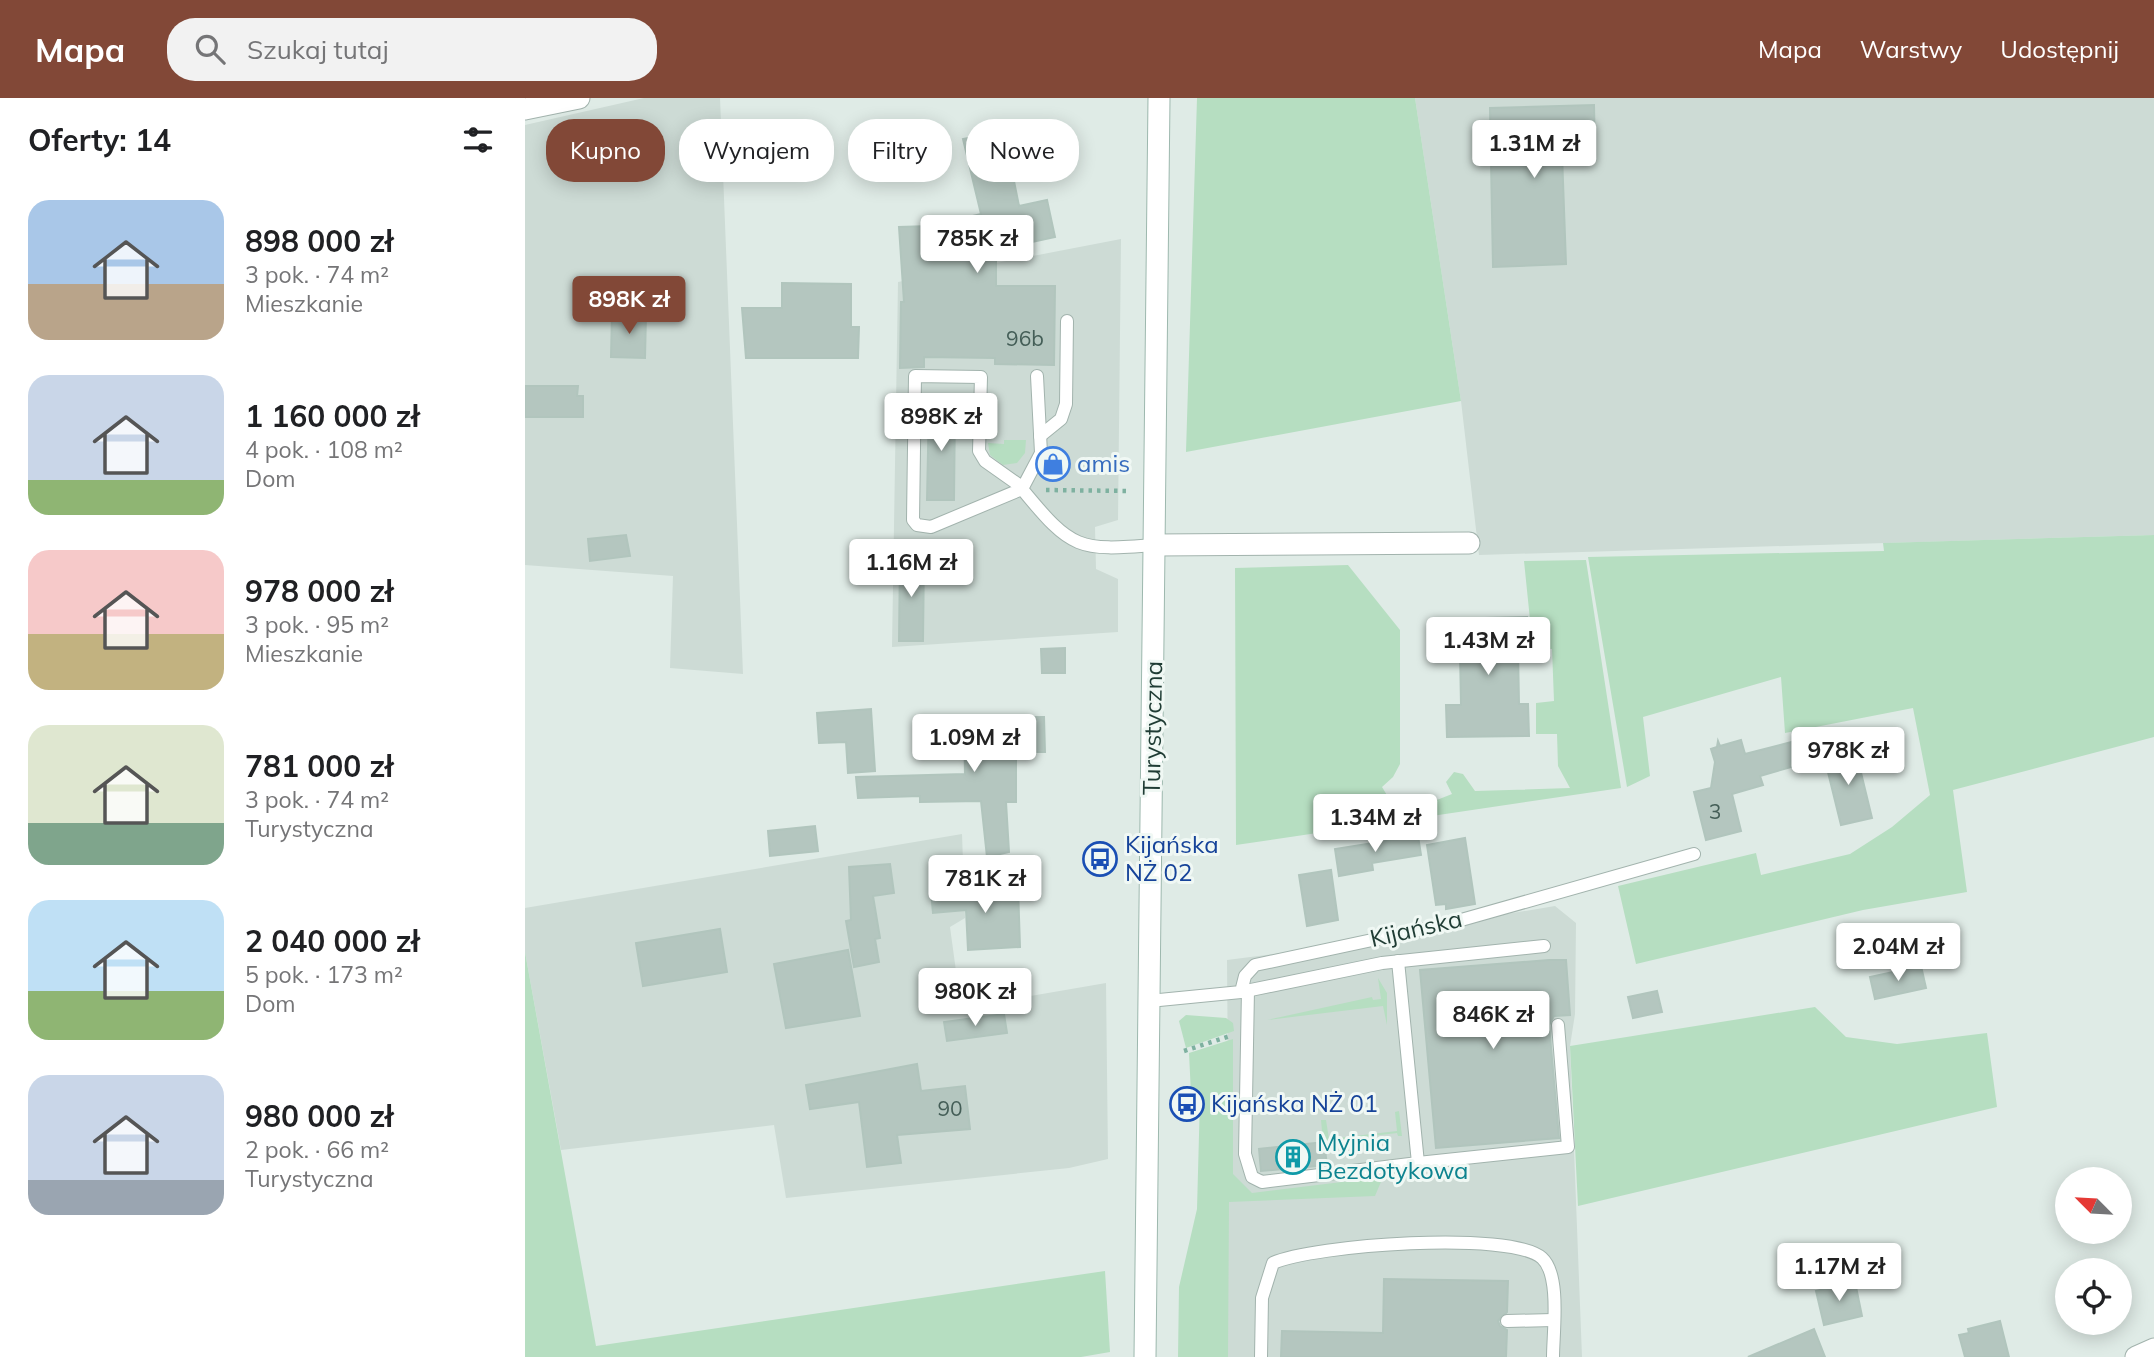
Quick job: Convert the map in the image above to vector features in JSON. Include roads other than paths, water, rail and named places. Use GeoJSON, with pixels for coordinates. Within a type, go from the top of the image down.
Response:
{"type":"FeatureCollection","features":[{"type":"Feature","properties":{"kind":"main road"},"geometry":{"type":"LineString","coordinates":[[525,110],[579,98]]}},
{"type":"Feature","properties":{"kind":"main road","name":"Turystyczna"},"geometry":{"type":"LineString","coordinates":[[1145,1357],[1159,98]]}},
{"type":"Feature","properties":{"kind":"main road"},"geometry":{"type":"LineString","coordinates":[[1155,545],[1469,543]]}},
{"type":"Feature","properties":{"kind":"main road"},"geometry":{"type":"LineString","coordinates":[[2136,1357],[2154,1349]]}},
{"type":"Feature","properties":{"kind":"lane"},"geometry":{"type":"LineString","coordinates":[[1040,436],[1061,419],[1066,404],[1067,321]]}},
{"type":"Feature","properties":{"kind":"lane"},"geometry":{"type":"LineString","coordinates":[[1037,376],[1041,453],[1022,489],[931,527],[917,525],[913,520],[915,376],[981,377],[979,451],[985,461],[1022,489],[1054,528],[1075,543],[1102,549],[1155,545]]}},
{"type":"Feature","properties":{"kind":"lane","name":"Kijańska"},"geometry":{"type":"LineString","coordinates":[[1245,991],[1245,976],[1255,965],[1447,924],[1695,854]]}},
{"type":"Feature","properties":{"kind":"lane"},"geometry":{"type":"LineString","coordinates":[[1149,1000],[1245,991],[1398,961],[1544,946]]}},
{"type":"Feature","properties":{"kind":"lane"},"geometry":{"type":"LineString","coordinates":[[1398,961],[1418,1163]]}},
{"type":"Feature","properties":{"kind":"lane"},"geometry":{"type":"LineString","coordinates":[[1245,991],[1245,1154],[1252,1177],[1262,1182],[1568,1147],[1558,1025]]}},
{"type":"Feature","properties":{"kind":"lane"},"geometry":{"type":"LineString","coordinates":[[1261,1357],[1262,1298],[1273,1263],[1289,1255],[1370,1245],[1492,1244],[1527,1249],[1543,1259],[1552,1273],[1553,1357]]}},
{"type":"Feature","properties":{"kind":"lane"},"geometry":{"type":"LineString","coordinates":[[1507,1321],[1553,1320]]}},
{"type":"Feature","properties":{"kind":"place","name":"amis"},"geometry":{"type":"Point","coordinates":[1053,464]}},
{"type":"Feature","properties":{"kind":"place","name":"Kijańska NŻ 02"},"geometry":{"type":"Point","coordinates":[1100,859]}},
{"type":"Feature","properties":{"kind":"place","name":"Kijańska NŻ 01"},"geometry":{"type":"Point","coordinates":[1187,1104]}},
{"type":"Feature","properties":{"kind":"place","name":"Myjnia Bezdotykowa"},"geometry":{"type":"Point","coordinates":[1293,1157]}}]}
